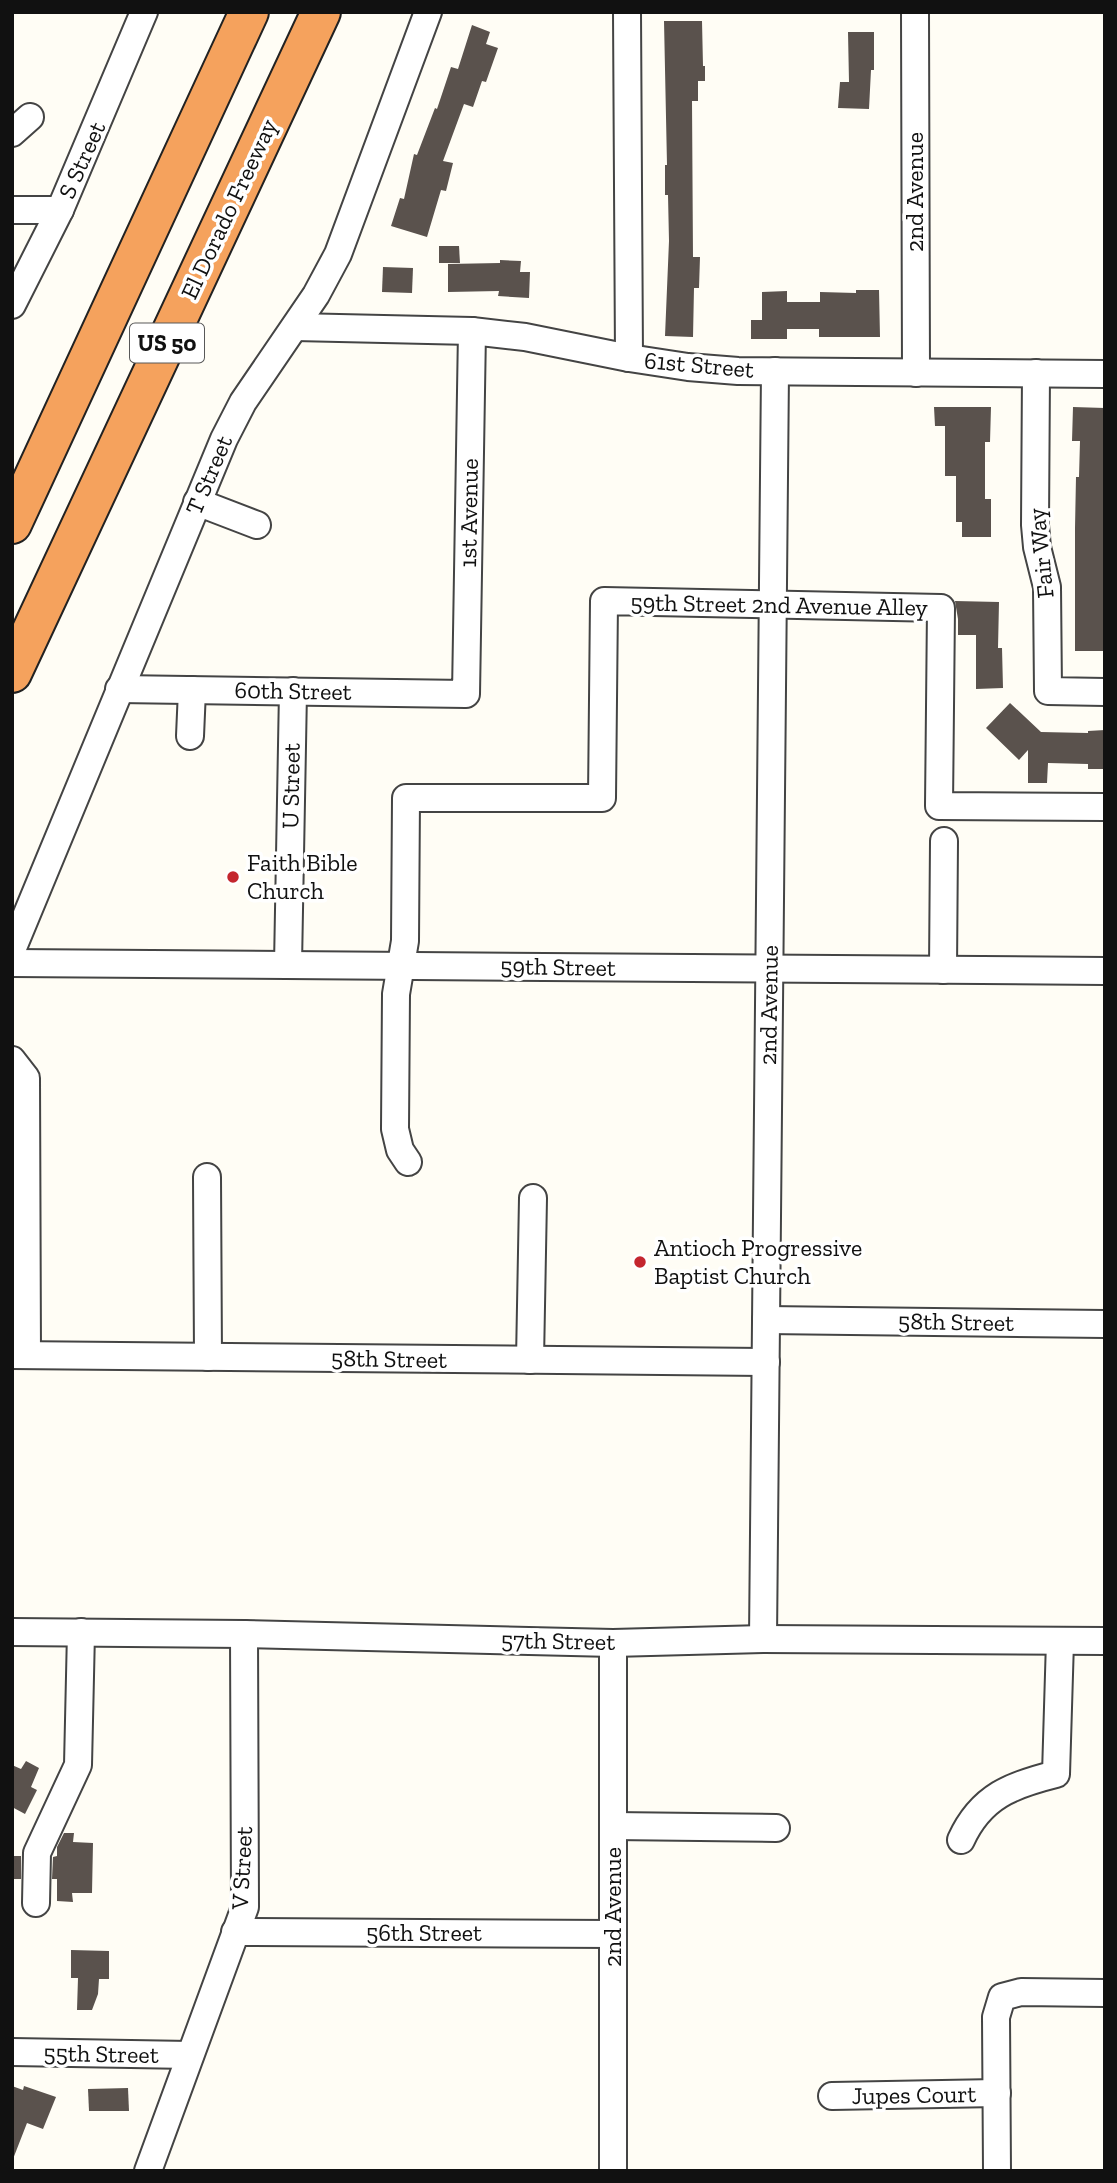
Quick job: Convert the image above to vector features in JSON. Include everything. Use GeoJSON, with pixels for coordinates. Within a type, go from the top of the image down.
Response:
{"type":"FeatureCollection","features":[{"type":"Feature","properties":{"kind":"highway"},"geometry":{"type":"LineString","coordinates":[[135,258],[228,12]]}},
{"type":"Feature","properties":{"kind":"highway","name":"US 50"},"geometry":{"type":"LineString","coordinates":[[12,524],[249,12]]}},
{"type":"Feature","properties":{"kind":"highway","name":"El Dorado Freeway"},"geometry":{"type":"LineString","coordinates":[[12,673],[321,12]]}},
{"type":"Feature","properties":{"kind":"street","name":"S Street"},"geometry":{"type":"LineString","coordinates":[[12,305],[60,210],[144,12]]}},
{"type":"Feature","properties":{"kind":"street","name":"T Street"},"geometry":{"type":"LineString","coordinates":[[12,950],[224,439],[243,402],[316,295],[338,254],[428,12]]}},
{"type":"Feature","properties":{"kind":"street"},"geometry":{"type":"LineString","coordinates":[[627,12],[629,358]]}},
{"type":"Feature","properties":{"kind":"street","name":"2nd Avenue"},"geometry":{"type":"LineString","coordinates":[[915,12],[916,373]]}},
{"type":"Feature","properties":{"kind":"street"},"geometry":{"type":"LineString","coordinates":[[12,210],[60,210]]}},
{"type":"Feature","properties":{"kind":"street","name":"61st Street"},"geometry":{"type":"LineString","coordinates":[[295,327],[472,331],[525,337],[688,367],[775,371],[1105,374]]}},
{"type":"Feature","properties":{"kind":"street","name":"1st Avenue"},"geometry":{"type":"LineString","coordinates":[[466,694],[472,331]]}},
{"type":"Feature","properties":{"kind":"street","name":"2nd Avenue"},"geometry":{"type":"LineString","coordinates":[[763,1639],[766,1320],[758,1134],[769,968],[775,371]]}},
{"type":"Feature","properties":{"kind":"street","name":"Fair Way"},"geometry":{"type":"LineString","coordinates":[[1036,373],[1035,525],[1037,547],[1048,587],[1048,691],[1105,692]]}},
{"type":"Feature","properties":{"kind":"street"},"geometry":{"type":"LineString","coordinates":[[197,502],[257,525]]}},
{"type":"Feature","properties":{"kind":"street","name":"59th Street 2nd Avenue Alley"},"geometry":{"type":"LineString","coordinates":[[401,966],[405,942],[407,798],[602,798],[604,601],[942,608],[939,806],[1105,807]]}},
{"type":"Feature","properties":{"kind":"street","name":"60th Street"},"geometry":{"type":"LineString","coordinates":[[119,689],[466,694]]}},
{"type":"Feature","properties":{"kind":"street"},"geometry":{"type":"LineString","coordinates":[[190,736],[192,690]]}},
{"type":"Feature","properties":{"kind":"street","name":"U Street"},"geometry":{"type":"LineString","coordinates":[[288,965],[293,691]]}},
{"type":"Feature","properties":{"kind":"street"},"geometry":{"type":"LineString","coordinates":[[943,970],[944,841]]}},
{"type":"Feature","properties":{"kind":"street","name":"59th Street"},"geometry":{"type":"LineString","coordinates":[[12,963],[1105,971]]}},
{"type":"Feature","properties":{"kind":"street"},"geometry":{"type":"LineString","coordinates":[[401,966],[396,994],[395,1129],[400,1150],[408,1162]]}},
{"type":"Feature","properties":{"kind":"street"},"geometry":{"type":"LineString","coordinates":[[12,1060],[26,1078],[20,1355]]}},
{"type":"Feature","properties":{"kind":"street"},"geometry":{"type":"LineString","coordinates":[[207,1177],[208,1357]]}},
{"type":"Feature","properties":{"kind":"street"},"geometry":{"type":"LineString","coordinates":[[530,1360],[533,1198]]}},
{"type":"Feature","properties":{"kind":"street","name":"58th Street"},"geometry":{"type":"LineString","coordinates":[[766,1320],[1105,1324]]}},
{"type":"Feature","properties":{"kind":"street","name":"58th Street"},"geometry":{"type":"LineString","coordinates":[[20,1355],[530,1360],[606,1354],[766,1362]]}},
{"type":"Feature","properties":{"kind":"street","name":"57th Street"},"geometry":{"type":"LineString","coordinates":[[12,1632],[244,1634],[613,1643],[763,1639],[1105,1642]]}},
{"type":"Feature","properties":{"kind":"street"},"geometry":{"type":"LineString","coordinates":[[36,1903],[37,1853],[78,1765],[82,1632]]}},
{"type":"Feature","properties":{"kind":"street","name":"V Street"},"geometry":{"type":"LineString","coordinates":[[148,2171],[245,1907],[244,1634]]}},
{"type":"Feature","properties":{"kind":"street"},"geometry":{"type":"LineString","coordinates":[[961,1840],[968,1824],[981,1808],[998,1794],[1028,1781],[1056,1774],[1059,1641]]}},
{"type":"Feature","properties":{"kind":"street","name":"2nd Avenue"},"geometry":{"type":"LineString","coordinates":[[613,1643],[613,2171]]}},
{"type":"Feature","properties":{"kind":"street"},"geometry":{"type":"LineString","coordinates":[[613,1826],[776,1828]]}},
{"type":"Feature","properties":{"kind":"street","name":"56th Street"},"geometry":{"type":"LineString","coordinates":[[235,1932],[613,1934]]}},
{"type":"Feature","properties":{"kind":"street"},"geometry":{"type":"LineString","coordinates":[[997,2171],[996,2017],[1002,1997],[1021,1992],[1105,1993]]}},
{"type":"Feature","properties":{"kind":"street","name":"55th Street"},"geometry":{"type":"LineString","coordinates":[[12,2052],[190,2055]]}},
{"type":"Feature","properties":{"kind":"street","name":"Jupes Court"},"geometry":{"type":"LineString","coordinates":[[832,2096],[997,2094]]}},
{"type":"Feature","properties":{"kind":"building"},"geometry":{"type":"Polygon","coordinates":[[[664,21],[702,21],[705,81],[698,81],[698,101],[692,101],[693,257],[700,257],[699,288],[694,288],[693,337],[665,336],[669,241],[668,195],[665,195],[667,165],[664,21]]]}},
{"type":"Feature","properties":{"kind":"building"},"geometry":{"type":"Polygon","coordinates":[[[472,25],[490,32],[486,44],[498,48],[486,82],[482,81],[473,107],[464,104],[443,161],[453,163],[446,191],[441,190],[427,237],[391,226],[400,198],[404,199],[414,154],[417,155],[435,108],[437,109],[451,67],[458,69],[472,25]]]}},
{"type":"Feature","properties":{"kind":"building"},"geometry":{"type":"Polygon","coordinates":[[[848,32],[874,32],[874,70],[871,70],[869,109],[838,108],[840,82],[849,82],[848,32]]]}},
{"type":"Feature","properties":{"kind":"building"},"geometry":{"type":"Polygon","coordinates":[[[439,246],[459,246],[460,263],[439,263],[439,246]]]}},
{"type":"Feature","properties":{"kind":"building"},"geometry":{"type":"Polygon","coordinates":[[[500,260],[521,261],[520,272],[530,272],[529,298],[498,296],[499,291],[448,292],[448,264],[500,263],[500,260]]]}},
{"type":"Feature","properties":{"kind":"building"},"geometry":{"type":"Polygon","coordinates":[[[383,267],[413,268],[412,293],[382,292],[383,267]]]}},
{"type":"Feature","properties":{"kind":"building"},"geometry":{"type":"Polygon","coordinates":[[[856,290],[879,290],[880,337],[819,337],[819,329],[787,329],[787,339],[751,339],[751,320],[762,320],[762,292],[787,291],[787,302],[820,302],[820,292],[856,293],[856,290]]]}},
{"type":"Feature","properties":{"kind":"building"},"geometry":{"type":"Polygon","coordinates":[[[934,407],[991,407],[990,442],[985,442],[985,499],[991,499],[991,537],[962,537],[962,522],[956,522],[956,476],[945,476],[945,426],[935,426],[934,407]]]}},
{"type":"Feature","properties":{"kind":"building"},"geometry":{"type":"Polygon","coordinates":[[[1073,407],[1105,408],[1105,651],[1075,651],[1076,477],[1079,477],[1080,441],[1072,441],[1073,407]]]}},
{"type":"Feature","properties":{"kind":"building"},"geometry":{"type":"Polygon","coordinates":[[[955,601],[999,602],[998,648],[1002,648],[1003,688],[976,689],[976,635],[958,635],[955,601]]]}},
{"type":"Feature","properties":{"kind":"building"},"geometry":{"type":"Polygon","coordinates":[[[1010,703],[1041,732],[1088,733],[1105,730],[1105,769],[1088,769],[1088,764],[1048,763],[1047,783],[1028,783],[1028,750],[1019,760],[986,728],[1010,703]]]}},
{"type":"Feature","properties":{"kind":"building"},"geometry":{"type":"Polygon","coordinates":[[[26,1761],[39,1768],[31,1787],[37,1790],[25,1814],[12,1807],[12,1765],[21,1769],[26,1761]]]}},
{"type":"Feature","properties":{"kind":"building"},"geometry":{"type":"Polygon","coordinates":[[[64,1833],[74,1833],[73,1842],[93,1843],[92,1893],[72,1893],[73,1902],[57,1901],[57,1879],[52,1879],[53,1857],[57,1856],[57,1847],[64,1833]]]}},
{"type":"Feature","properties":{"kind":"building"},"geometry":{"type":"Polygon","coordinates":[[[12,1856],[21,1856],[21,1879],[12,1879],[12,1856]]]}},
{"type":"Feature","properties":{"kind":"building"},"geometry":{"type":"Polygon","coordinates":[[[71,1950],[109,1951],[109,1979],[99,1979],[98,1994],[92,2010],[77,2010],[78,1978],[71,1978],[71,1950]]]}},
{"type":"Feature","properties":{"kind":"building"},"geometry":{"type":"Polygon","coordinates":[[[12,2086],[23,2090],[24,2086],[56,2097],[43,2129],[27,2123],[13,2159],[12,2086]]]}},
{"type":"Feature","properties":{"kind":"building"},"geometry":{"type":"Polygon","coordinates":[[[128,2088],[129,2111],[89,2111],[88,2089],[128,2088]]]}},
{"type":"Feature","properties":{"kind":"place","name":"Faith Bible Church"},"geometry":{"type":"Point","coordinates":[233,877]}},
{"type":"Feature","properties":{"kind":"place","name":"Antioch Progressive Baptist Church"},"geometry":{"type":"Point","coordinates":[640,1262]}}]}
